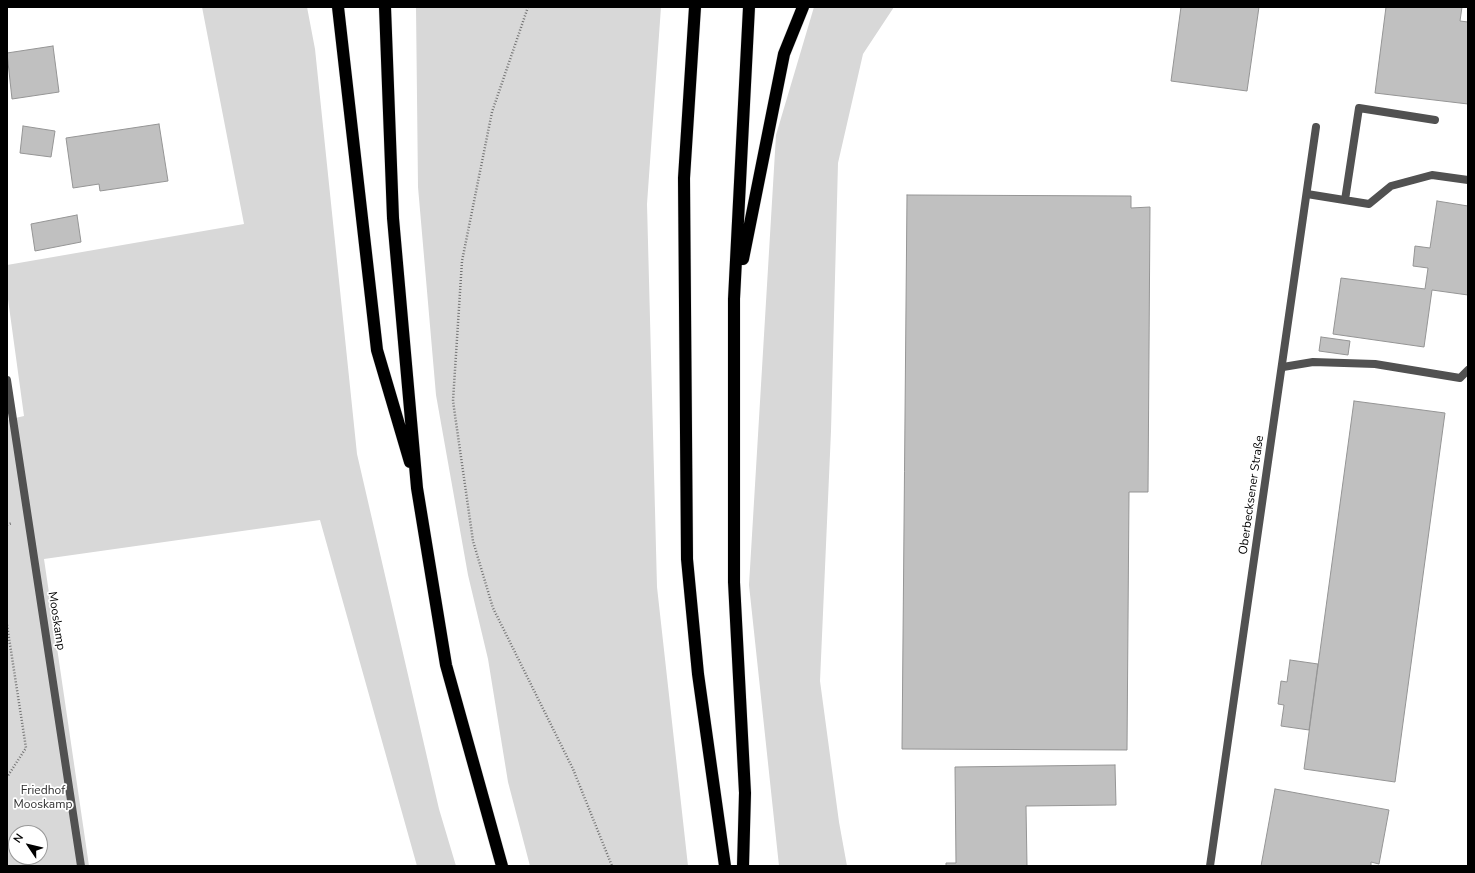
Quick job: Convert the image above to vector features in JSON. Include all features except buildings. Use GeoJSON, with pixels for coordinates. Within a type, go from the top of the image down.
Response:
{"type":"FeatureCollection","features":[{"type":"Feature","properties":{"kind":"highway"},"geometry":{"type":"LineString","coordinates":[[337,7],[376,350],[417,488]]}},
{"type":"Feature","properties":{"kind":"highway"},"geometry":{"type":"LineString","coordinates":[[385,7],[393,218],[417,488],[446,665],[502,866]]}},
{"type":"Feature","properties":{"kind":"highway"},"geometry":{"type":"LineString","coordinates":[[695,7],[684,178],[687,559],[698,674],[725,866]]}},
{"type":"Feature","properties":{"kind":"highway"},"geometry":{"type":"LineString","coordinates":[[743,866],[745,793],[734,582],[734,299],[749,7]]}},
{"type":"Feature","properties":{"kind":"highway"},"geometry":{"type":"LineString","coordinates":[[734,299],[784,54],[803,7]]}},
{"type":"Feature","properties":{"kind":"street"},"geometry":{"type":"LineString","coordinates":[[1344,200],[1359,108],[1435,120]]}},
{"type":"Feature","properties":{"kind":"street","name":"Oberbecksener Straße"},"geometry":{"type":"LineString","coordinates":[[1210,866],[1283,367],[1316,128]]}},
{"type":"Feature","properties":{"kind":"street"},"geometry":{"type":"LineString","coordinates":[[1307,194],[1369,204],[1391,186],[1432,175],[1468,180]]}},
{"type":"Feature","properties":{"kind":"street"},"geometry":{"type":"LineString","coordinates":[[1283,367],[1313,362],[1375,364],[1460,378],[1468,370]]}},
{"type":"Feature","properties":{"kind":"street","name":"Mooskamp"},"geometry":{"type":"LineString","coordinates":[[7,380],[81,866]]}},
{"type":"Feature","properties":{"kind":"path"},"geometry":{"type":"LineString","coordinates":[[528,7],[492,112],[462,262],[453,401],[473,541],[493,608],[573,769],[612,866]]}},
{"type":"Feature","properties":{"kind":"path"},"geometry":{"type":"LineString","coordinates":[[7,625],[26,748],[7,777]]}},
{"type":"Feature","properties":{"kind":"green space","name":"Friedhof Mooskamp"},"geometry":{"type":"Polygon","coordinates":[[[202,7],[307,7],[315,49],[357,454],[439,809],[456,866],[417,866],[320,520],[44,559],[89,866],[7,866],[7,420],[24,416],[7,292],[7,265],[244,224],[202,7]]]}},
{"type":"Feature","properties":{"kind":"green space"},"geometry":{"type":"Polygon","coordinates":[[[416,7],[661,7],[647,204],[657,587],[688,866],[530,866],[508,782],[488,659],[468,575],[436,395],[418,187],[416,7]]]}},
{"type":"Feature","properties":{"kind":"green space"},"geometry":{"type":"Polygon","coordinates":[[[814,7],[894,7],[863,54],[838,163],[831,431],[820,681],[839,822],[847,866],[779,866],[749,585],[776,135],[814,7]]]}}]}
